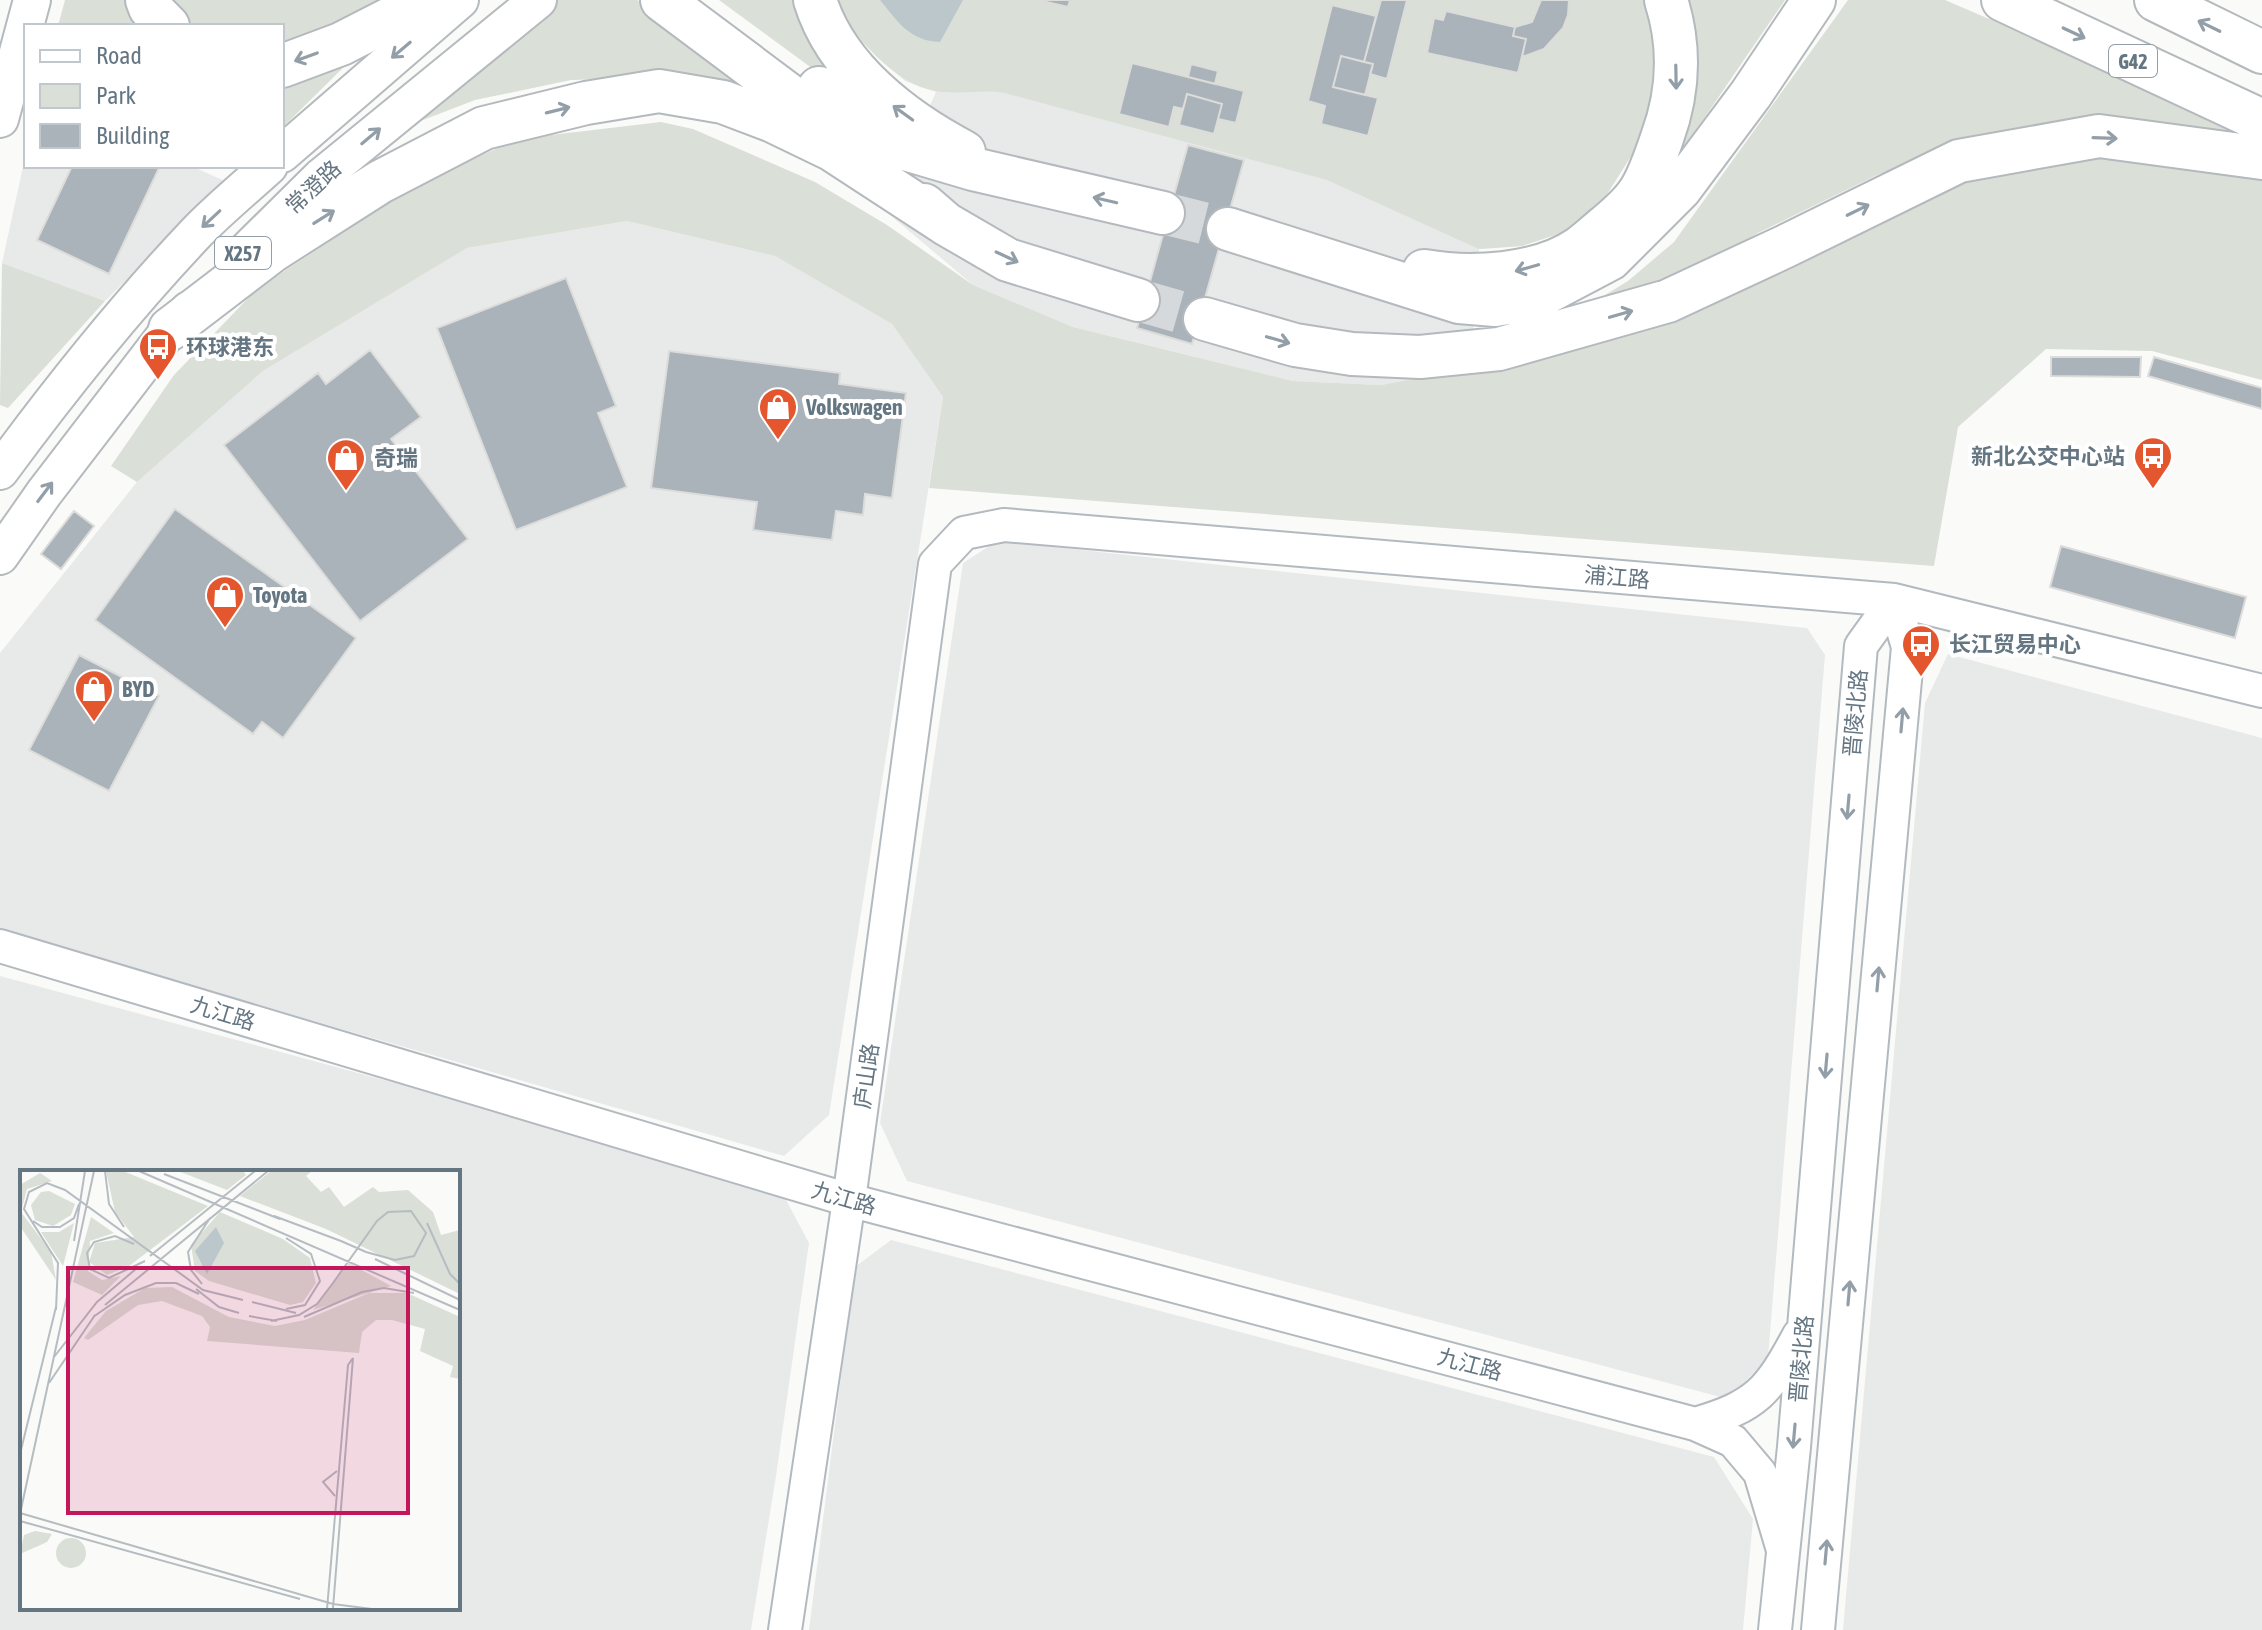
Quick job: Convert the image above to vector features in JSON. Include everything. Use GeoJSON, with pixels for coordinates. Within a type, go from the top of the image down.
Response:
{"type":"FeatureCollection","features":[{"type":"Feature","properties":{"kind":"highway"},"geometry":{"type":"LineString","coordinates":[[147,0],[150,8],[166,24]]}},
{"type":"Feature","properties":{"kind":"highway"},"geometry":{"type":"LineString","coordinates":[[284,65],[341,44],[427,0]]}},
{"type":"Feature","properties":{"kind":"highway"},"geometry":{"type":"LineString","coordinates":[[815,0],[830,33],[853,68],[900,112],[961,150],[1047,186]]}},
{"type":"Feature","properties":{"kind":"highway"},"geometry":{"type":"LineString","coordinates":[[1296,249],[1454,276],[1519,270],[1577,250],[1618,215],[1641,190],[1668,123],[1677,89],[1675,46],[1666,0]]}},
{"type":"Feature","properties":{"kind":"highway"},"geometry":{"type":"LineString","coordinates":[[1228,229],[1459,302],[1495,305],[1536,298],[1610,259],[1680,189],[1751,94],[1814,0]]}},
{"type":"Feature","properties":{"kind":"highway"},"geometry":{"type":"LineString","coordinates":[[1352,354],[1423,347],[1539,316],[1589,294],[1627,269],[1658,242],[1696,197],[1835,0]]}},
{"type":"Feature","properties":{"kind":"highway","name":"G42"},"geometry":{"type":"LineString","coordinates":[[2003,0],[2262,121]]}},
{"type":"Feature","properties":{"kind":"highway"},"geometry":{"type":"LineString","coordinates":[[2156,0],[2262,52]]}},
{"type":"Feature","properties":{"kind":"highway"},"geometry":{"type":"LineString","coordinates":[[679,3],[839,132],[946,224]]}},
{"type":"Feature","properties":{"kind":"highway"},"geometry":{"type":"LineString","coordinates":[[679,3],[902,148],[973,169],[1163,213]]}},
{"type":"Feature","properties":{"kind":"highway"},"geometry":{"type":"LineString","coordinates":[[170,329],[285,242],[380,182],[484,128],[586,103],[659,91],[723,102],[773,121],[831,149],[946,224],[1008,260],[1138,300]]}},
{"type":"Feature","properties":{"kind":"highway"},"geometry":{"type":"LineString","coordinates":[[1205,319],[1295,345],[1352,354],[1420,357],[1499,349],[1668,301],[1959,161],[2099,136],[2262,158]]}},
{"type":"Feature","properties":{"kind":"main road"},"geometry":{"type":"LineString","coordinates":[[26,24],[32,0]]}},
{"type":"Feature","properties":{"kind":"main road","name":"常澄路"},"geometry":{"type":"LineString","coordinates":[[284,152],[460,0]]}},
{"type":"Feature","properties":{"kind":"main road","name":"常澄路"},"geometry":{"type":"LineString","coordinates":[[0,556],[44,493],[170,329],[321,177],[538,0]]}},
{"type":"Feature","properties":{"kind":"main road"},"geometry":{"type":"LineString","coordinates":[[0,119],[24,30]]}},
{"type":"Feature","properties":{"kind":"main road","name":"常澄路"},"geometry":{"type":"LineString","coordinates":[[0,471],[61,387],[128,308],[198,231],[267,168]]}},
{"type":"Feature","properties":{"kind":"street","name":"浦江路"},"geometry":{"type":"LineString","coordinates":[[964,533],[1004,525],[1894,600],[2262,691]]}},
{"type":"Feature","properties":{"kind":"street","name":"庐山路"},"geometry":{"type":"LineString","coordinates":[[785,1630],[849,1200],[935,564],[964,533]]}},
{"type":"Feature","properties":{"kind":"street","name":"晋陵北路"},"geometry":{"type":"LineString","coordinates":[[1775,1630],[1804,1327],[1861,646],[1894,600]]}},
{"type":"Feature","properties":{"kind":"street","name":"晋陵北路"},"geometry":{"type":"LineString","coordinates":[[1818,1630],[1908,647],[1894,600]]}},
{"type":"Feature","properties":{"kind":"street","name":"九江路"},"geometry":{"type":"LineString","coordinates":[[0,946],[849,1200],[1695,1424],[1733,1441],[1760,1473],[1783,1550]]}},
{"type":"Feature","properties":{"kind":"street"},"geometry":{"type":"LineString","coordinates":[[1695,1424],[1729,1414],[1759,1396],[1784,1364],[1804,1327]]}},
{"type":"Feature","properties":{"kind":"shaded area"},"geometry":{"type":"Polygon","coordinates":[[[880,0],[963,0],[940,42],[913,34],[880,0]]]}},
{"type":"Feature","properties":{"kind":"shaded area"},"geometry":{"type":"Polygon","coordinates":[[[1645,0],[1654,48],[1633,153],[1604,199],[1564,232],[1522,246],[1479,249],[1470,369],[1381,385],[1293,381],[1073,327],[973,285],[883,209],[936,92],[905,81],[880,58],[1645,0]]]}},
{"type":"Feature","properties":{"kind":"shaded area"},"geometry":{"type":"Polygon","coordinates":[[[24,162],[24,168],[196,168],[227,182],[105,301],[2,263],[24,162]]]}},
{"type":"Feature","properties":{"kind":"shaded area"},"geometry":{"type":"Polygon","coordinates":[[[627,221],[775,256],[892,324],[943,397],[829,1115],[784,1156],[0,931],[0,653],[137,482],[263,371],[467,248],[627,221]]]}},
{"type":"Feature","properties":{"kind":"shaded area"},"geometry":{"type":"Polygon","coordinates":[[[997,541],[1807,628],[1825,655],[1768,1358],[1728,1399],[907,1181],[880,1123],[963,563],[997,541]]]}},
{"type":"Feature","properties":{"kind":"shaded area"},"geometry":{"type":"Polygon","coordinates":[[[1948,654],[2262,738],[2262,1630],[1843,1630],[1925,703],[1948,654]]]}},
{"type":"Feature","properties":{"kind":"shaded area"},"geometry":{"type":"Polygon","coordinates":[[[0,976],[598,1138],[785,1198],[809,1243],[751,1630],[0,1630],[0,976]]]}},
{"type":"Feature","properties":{"kind":"shaded area"},"geometry":{"type":"Polygon","coordinates":[[[891,1240],[1714,1457],[1753,1519],[1743,1630],[809,1630],[855,1267],[891,1240]]]}},
{"type":"Feature","properties":{"kind":"green space"},"geometry":{"type":"Polygon","coordinates":[[[65,0],[124,0],[136,24],[59,24],[65,0]]]}},
{"type":"Feature","properties":{"kind":"green space"},"geometry":{"type":"Polygon","coordinates":[[[159,0],[385,0],[336,28],[284,47],[284,24],[184,24],[159,0]]]}},
{"type":"Feature","properties":{"kind":"green space"},"geometry":{"type":"Polygon","coordinates":[[[552,0],[637,0],[769,100],[636,78],[571,80],[475,100],[410,125],[552,0]]]}},
{"type":"Feature","properties":{"kind":"green space"},"geometry":{"type":"Polygon","coordinates":[[[719,0],[799,0],[842,73],[832,83],[719,0]]]}},
{"type":"Feature","properties":{"kind":"green space"},"geometry":{"type":"Polygon","coordinates":[[[829,0],[1645,0],[1654,48],[1651,102],[1633,153],[1604,199],[1564,232],[1522,246],[1479,249],[1327,180],[1005,93],[945,92],[920,87],[876,56],[829,0]]]}},
{"type":"Feature","properties":{"kind":"green space"},"geometry":{"type":"Polygon","coordinates":[[[1677,0],[1785,0],[1670,168],[1677,0]]]}},
{"type":"Feature","properties":{"kind":"green space"},"geometry":{"type":"Polygon","coordinates":[[[1848,0],[1945,0],[2239,126],[2234,134],[1975,144],[1877,175],[1758,233],[1705,266],[1647,289],[1592,303],[1628,281],[1674,242],[1848,0]]]}},
{"type":"Feature","properties":{"kind":"green space"},"geometry":{"type":"Polygon","coordinates":[[[354,57],[284,126],[284,80],[354,57]]]}},
{"type":"Feature","properties":{"kind":"green space"},"geometry":{"type":"Polygon","coordinates":[[[661,122],[693,129],[815,182],[887,225],[973,285],[1073,327],[1293,381],[1381,385],[1574,349],[1965,180],[2099,152],[2262,173],[2262,380],[2152,351],[2046,349],[1958,427],[1934,566],[929,488],[943,397],[892,324],[775,256],[627,221],[467,248],[263,371],[137,482],[111,466],[174,375],[257,289],[412,187],[517,139],[661,122]]]}},
{"type":"Feature","properties":{"kind":"green space"},"geometry":{"type":"Polygon","coordinates":[[[2,263],[105,301],[8,408],[0,405],[2,263]]]}},
{"type":"Feature","properties":{"kind":"building"},"geometry":{"type":"Polygon","coordinates":[[[1038,0],[1070,0],[1068,7],[1038,0]]]}},
{"type":"Feature","properties":{"kind":"building"},"geometry":{"type":"Polygon","coordinates":[[[1381,0],[1407,0],[1387,79],[1370,74],[1373,64],[1364,62],[1381,0]]]}},
{"type":"Feature","properties":{"kind":"building"},"geometry":{"type":"Polygon","coordinates":[[[1541,0],[1569,0],[1563,28],[1544,49],[1522,57],[1526,39],[1513,36],[1515,27],[1532,22],[1541,0]]]}},
{"type":"Feature","properties":{"kind":"building"},"geometry":{"type":"Polygon","coordinates":[[[1332,5],[1376,16],[1364,62],[1341,56],[1333,87],[1378,98],[1368,136],[1321,124],[1325,106],[1308,101],[1332,5]]]}},
{"type":"Feature","properties":{"kind":"building"},"geometry":{"type":"Polygon","coordinates":[[[1446,11],[1515,27],[1513,36],[1526,39],[1518,73],[1427,53],[1434,18],[1443,20],[1446,11]]]}},
{"type":"Feature","properties":{"kind":"building"},"geometry":{"type":"Polygon","coordinates":[[[1341,56],[1373,64],[1365,95],[1333,87],[1341,56]]]}},
{"type":"Feature","properties":{"kind":"building"},"geometry":{"type":"Polygon","coordinates":[[[1132,63],[1244,91],[1236,123],[1218,119],[1222,104],[1187,94],[1183,109],[1174,107],[1169,127],[1119,114],[1132,63]]]}},
{"type":"Feature","properties":{"kind":"building"},"geometry":{"type":"Polygon","coordinates":[[[1191,64],[1218,71],[1215,84],[1188,77],[1191,64]]]}},
{"type":"Feature","properties":{"kind":"building"},"geometry":{"type":"Polygon","coordinates":[[[1187,94],[1222,104],[1214,134],[1179,125],[1187,94]]]}},
{"type":"Feature","properties":{"kind":"building"},"geometry":{"type":"Polygon","coordinates":[[[1188,145],[1244,160],[1192,344],[1137,328],[1188,145]]]}},
{"type":"Feature","properties":{"kind":"building"},"geometry":{"type":"Polygon","coordinates":[[[71,168],[159,168],[109,274],[37,240],[71,168]]]}},
{"type":"Feature","properties":{"kind":"building"},"geometry":{"type":"Polygon","coordinates":[[[566,278],[616,406],[598,413],[627,487],[516,530],[437,328],[566,278]]]}},
{"type":"Feature","properties":{"kind":"building","name":"奇瑞"},"geometry":{"type":"Polygon","coordinates":[[[370,350],[421,417],[391,439],[468,539],[360,621],[224,445],[318,373],[326,384],[370,350]]]}},
{"type":"Feature","properties":{"kind":"building","name":"Volkswagen"},"geometry":{"type":"Polygon","coordinates":[[[669,351],[840,373],[839,384],[906,393],[892,498],[865,494],[863,515],[836,511],[832,540],[753,530],[757,502],[651,488],[669,351]]]}},
{"type":"Feature","properties":{"kind":"building"},"geometry":{"type":"Polygon","coordinates":[[[2051,357],[2141,357],[2140,377],[2051,376],[2051,357]]]}},
{"type":"Feature","properties":{"kind":"building"},"geometry":{"type":"Polygon","coordinates":[[[2154,357],[2262,388],[2262,409],[2148,376],[2154,357]]]}},
{"type":"Feature","properties":{"kind":"building","name":"Toyota"},"geometry":{"type":"Polygon","coordinates":[[[175,509],[356,638],[283,738],[262,722],[253,734],[95,620],[175,509]]]}},
{"type":"Feature","properties":{"kind":"building"},"geometry":{"type":"Polygon","coordinates":[[[74,511],[94,526],[61,569],[41,554],[74,511]]]}},
{"type":"Feature","properties":{"kind":"building"},"geometry":{"type":"Polygon","coordinates":[[[2061,546],[2246,597],[2235,638],[2050,587],[2061,546]]]}},
{"type":"Feature","properties":{"kind":"building","name":"BYD"},"geometry":{"type":"Polygon","coordinates":[[[79,655],[159,696],[109,791],[29,750],[79,655]]]}},
{"type":"Feature","properties":{"kind":"tunnel"},"geometry":{"type":"LineString","coordinates":[[1163,213],[1228,229]]}},
{"type":"Feature","properties":{"kind":"tunnel"},"geometry":{"type":"LineString","coordinates":[[1138,300],[1205,319]]}},
{"type":"Feature","properties":{"kind":"place","name":"环球港东"},"geometry":{"type":"Point","coordinates":[158,381]}},
{"type":"Feature","properties":{"kind":"place","name":"Volkswagen"},"geometry":{"type":"Point","coordinates":[778,441]}},
{"type":"Feature","properties":{"kind":"place","name":"新北公交中心站"},"geometry":{"type":"Point","coordinates":[2153,490]}},
{"type":"Feature","properties":{"kind":"place","name":"奇瑞"},"geometry":{"type":"Point","coordinates":[346,492]}},
{"type":"Feature","properties":{"kind":"place","name":"Toyota"},"geometry":{"type":"Point","coordinates":[225,629]}},
{"type":"Feature","properties":{"kind":"place","name":"长江贸易中心"},"geometry":{"type":"Point","coordinates":[1921,678]}},
{"type":"Feature","properties":{"kind":"place","name":"BYD"},"geometry":{"type":"Point","coordinates":[94,723]}}]}
